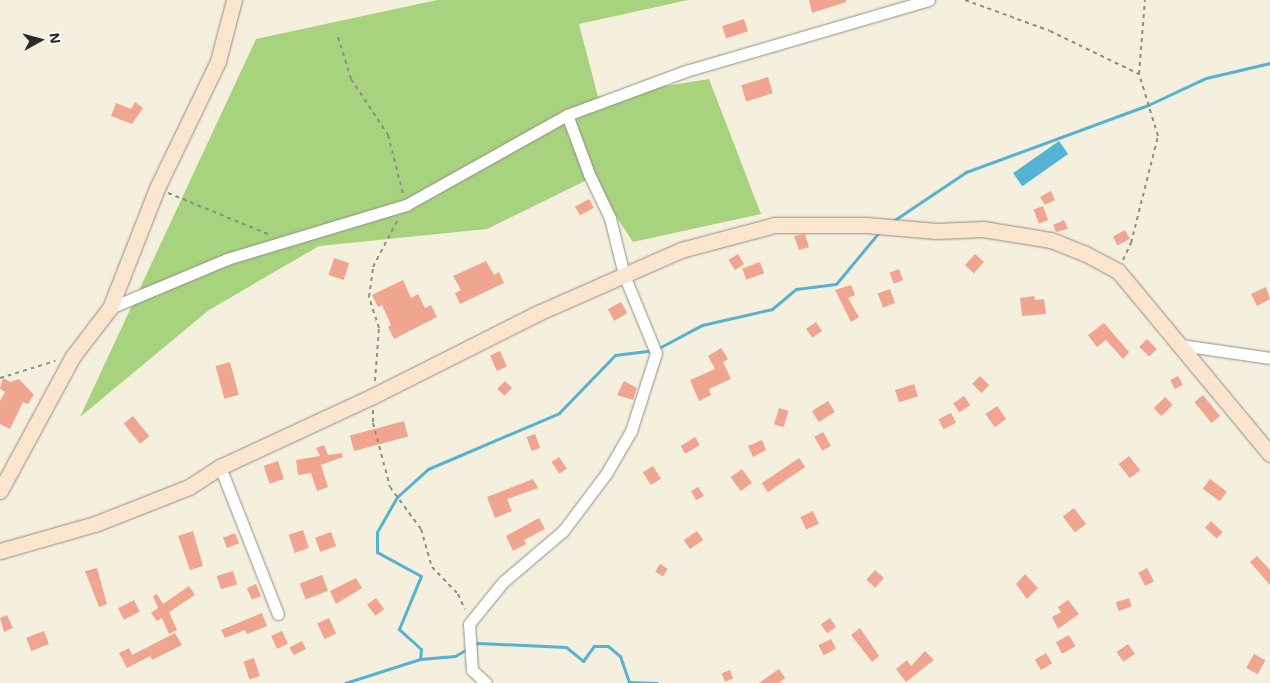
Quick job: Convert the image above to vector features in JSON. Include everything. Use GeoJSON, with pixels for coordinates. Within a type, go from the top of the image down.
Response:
{"type":"FeatureCollection","features":[{"type":"Feature","properties":{"kind":"street"},"geometry":{"type":"LineString","coordinates":[[0,491],[73,356],[110,308],[157,188],[218,62],[234,0]]}},
{"type":"Feature","properties":{"kind":"street"},"geometry":{"type":"LineString","coordinates":[[110,308],[227,259],[406,205],[567,115],[686,71],[929,0]]}},
{"type":"Feature","properties":{"kind":"street"},"geometry":{"type":"LineString","coordinates":[[486,683],[472,670],[469,624],[503,582],[563,531],[606,474],[631,431],[656,353],[624,275],[610,218],[589,174],[567,115]]}},
{"type":"Feature","properties":{"kind":"street"},"geometry":{"type":"LineString","coordinates":[[0,551],[95,524],[189,486],[220,467],[373,396],[538,313],[681,250],[774,225],[806,223],[1016,233],[1051,240],[1118,271],[1270,454]]}},
{"type":"Feature","properties":{"kind":"street"},"geometry":{"type":"LineString","coordinates":[[1181,345],[1270,358]]}},
{"type":"Feature","properties":{"kind":"street"},"geometry":{"type":"LineString","coordinates":[[220,467],[278,614]]}},
{"type":"Feature","properties":{"kind":"path"},"geometry":{"type":"LineString","coordinates":[[965,0],[1050,31],[1139,74]]}},
{"type":"Feature","properties":{"kind":"path"},"geometry":{"type":"LineString","coordinates":[[1118,271],[1131,243],[1158,136],[1139,74],[1145,0]]}},
{"type":"Feature","properties":{"kind":"path"},"geometry":{"type":"LineString","coordinates":[[157,188],[284,241]]}},
{"type":"Feature","properties":{"kind":"path"},"geometry":{"type":"LineString","coordinates":[[0,378],[73,356]]}},
{"type":"Feature","properties":{"kind":"path"},"geometry":{"type":"LineString","coordinates":[[373,396],[374,423],[390,487],[421,529],[432,567],[458,594],[469,624]]}},
{"type":"Feature","properties":{"kind":"green space"},"geometry":{"type":"Polygon","coordinates":[[[437,0],[688,0],[579,24],[598,97],[709,79],[761,214],[633,242],[591,178],[487,229],[319,246],[209,310],[80,417],[256,39],[437,0]]]}},
{"type":"Feature","properties":{"kind":"water"},"geometry":{"type":"Polygon","coordinates":[[[1059,141],[1068,154],[1022,186],[1013,173],[1059,141]]]}},
{"type":"Feature","properties":{"kind":"building"},"geometry":{"type":"Polygon","coordinates":[[[809,0],[846,0],[846,2],[812,13],[809,0]]]}},
{"type":"Feature","properties":{"kind":"building"},"geometry":{"type":"Polygon","coordinates":[[[744,19],[748,31],[726,38],[722,26],[744,19]]]}},
{"type":"Feature","properties":{"kind":"building"},"geometry":{"type":"Polygon","coordinates":[[[768,77],[773,93],[746,101],[741,85],[768,77]]]}},
{"type":"Feature","properties":{"kind":"building"},"geometry":{"type":"Polygon","coordinates":[[[135,102],[143,108],[132,124],[111,116],[116,103],[131,109],[135,102]]]}},
{"type":"Feature","properties":{"kind":"building"},"geometry":{"type":"Polygon","coordinates":[[[1051,191],[1055,200],[1045,205],[1040,197],[1051,191]]]}},
{"type":"Feature","properties":{"kind":"building"},"geometry":{"type":"Polygon","coordinates":[[[589,199],[594,208],[580,216],[575,207],[589,199]]]}},
{"type":"Feature","properties":{"kind":"building"},"geometry":{"type":"Polygon","coordinates":[[[1043,206],[1048,220],[1039,224],[1034,209],[1043,206]]]}},
{"type":"Feature","properties":{"kind":"building"},"geometry":{"type":"Polygon","coordinates":[[[1064,220],[1068,229],[1056,232],[1053,225],[1064,220]]]}},
{"type":"Feature","properties":{"kind":"building"},"geometry":{"type":"Polygon","coordinates":[[[1125,230],[1130,239],[1118,246],[1113,237],[1125,230]]]}},
{"type":"Feature","properties":{"kind":"building"},"geometry":{"type":"Polygon","coordinates":[[[805,234],[809,247],[799,250],[794,236],[805,234]]]}},
{"type":"Feature","properties":{"kind":"building"},"geometry":{"type":"Polygon","coordinates":[[[738,254],[744,264],[735,270],[729,260],[738,254]]]}},
{"type":"Feature","properties":{"kind":"building"},"geometry":{"type":"Polygon","coordinates":[[[975,254],[984,262],[974,273],[965,265],[975,254]]]}},
{"type":"Feature","properties":{"kind":"building"},"geometry":{"type":"Polygon","coordinates":[[[334,258],[349,263],[344,280],[328,275],[334,258]]]}},
{"type":"Feature","properties":{"kind":"building"},"geometry":{"type":"Polygon","coordinates":[[[486,261],[494,275],[499,272],[504,283],[460,304],[455,293],[461,290],[453,276],[486,261]]]}},
{"type":"Feature","properties":{"kind":"building"},"geometry":{"type":"Polygon","coordinates":[[[760,262],[764,273],[746,280],[742,268],[760,262]]]}},
{"type":"Feature","properties":{"kind":"building"},"geometry":{"type":"Polygon","coordinates":[[[899,269],[903,280],[894,284],[890,272],[899,269]]]}},
{"type":"Feature","properties":{"kind":"building"},"geometry":{"type":"Polygon","coordinates":[[[403,280],[411,298],[418,294],[425,308],[431,305],[437,317],[394,339],[388,327],[391,325],[382,305],[378,307],[372,295],[403,280]]]}},
{"type":"Feature","properties":{"kind":"building"},"geometry":{"type":"Polygon","coordinates":[[[851,285],[855,295],[848,298],[859,317],[851,322],[835,290],[851,285]]]}},
{"type":"Feature","properties":{"kind":"building"},"geometry":{"type":"Polygon","coordinates":[[[1266,287],[1270,299],[1257,306],[1251,294],[1266,287]]]}},
{"type":"Feature","properties":{"kind":"building"},"geometry":{"type":"Polygon","coordinates":[[[890,289],[895,303],[883,308],[878,293],[890,289]]]}},
{"type":"Feature","properties":{"kind":"building"},"geometry":{"type":"Polygon","coordinates":[[[1034,296],[1035,300],[1044,299],[1046,314],[1022,316],[1020,298],[1034,296]]]}},
{"type":"Feature","properties":{"kind":"building"},"geometry":{"type":"Polygon","coordinates":[[[621,302],[627,313],[614,321],[608,309],[621,302]]]}},
{"type":"Feature","properties":{"kind":"building"},"geometry":{"type":"Polygon","coordinates":[[[816,322],[822,331],[812,338],[806,329],[816,322]]]}},
{"type":"Feature","properties":{"kind":"building"},"geometry":{"type":"Polygon","coordinates":[[[1104,323],[1129,352],[1123,359],[1106,340],[1097,347],[1088,335],[1104,323]]]}},
{"type":"Feature","properties":{"kind":"building"},"geometry":{"type":"Polygon","coordinates":[[[1147,339],[1157,349],[1149,357],[1139,347],[1147,339]]]}},
{"type":"Feature","properties":{"kind":"building"},"geometry":{"type":"Polygon","coordinates":[[[721,348],[728,359],[723,362],[731,379],[709,389],[711,395],[699,401],[690,380],[715,369],[708,356],[721,348]]]}},
{"type":"Feature","properties":{"kind":"building"},"geometry":{"type":"Polygon","coordinates":[[[500,351],[507,367],[497,371],[490,355],[500,351]]]}},
{"type":"Feature","properties":{"kind":"building"},"geometry":{"type":"Polygon","coordinates":[[[230,362],[239,395],[224,399],[216,366],[230,362]]]}},
{"type":"Feature","properties":{"kind":"building"},"geometry":{"type":"Polygon","coordinates":[[[980,376],[989,385],[981,393],[972,384],[980,376]]]}},
{"type":"Feature","properties":{"kind":"building"},"geometry":{"type":"Polygon","coordinates":[[[1178,376],[1183,385],[1175,389],[1170,380],[1178,376]]]}},
{"type":"Feature","properties":{"kind":"building"},"geometry":{"type":"Polygon","coordinates":[[[3,378],[10,382],[19,379],[34,395],[28,404],[23,402],[10,429],[0,424],[0,401],[5,392],[0,389],[3,378]]]}},
{"type":"Feature","properties":{"kind":"building"},"geometry":{"type":"Polygon","coordinates":[[[505,381],[512,388],[504,396],[497,389],[505,381]]]}},
{"type":"Feature","properties":{"kind":"building"},"geometry":{"type":"Polygon","coordinates":[[[624,381],[637,388],[633,400],[617,395],[624,381]]]}},
{"type":"Feature","properties":{"kind":"building"},"geometry":{"type":"Polygon","coordinates":[[[914,384],[918,396],[899,403],[895,390],[914,384]]]}},
{"type":"Feature","properties":{"kind":"building"},"geometry":{"type":"Polygon","coordinates":[[[1203,395],[1220,416],[1211,423],[1194,402],[1203,395]]]}},
{"type":"Feature","properties":{"kind":"building"},"geometry":{"type":"Polygon","coordinates":[[[964,396],[970,405],[959,412],[953,403],[964,396]]]}},
{"type":"Feature","properties":{"kind":"building"},"geometry":{"type":"Polygon","coordinates":[[[1165,397],[1173,405],[1161,416],[1154,408],[1165,397]]]}},
{"type":"Feature","properties":{"kind":"building"},"geometry":{"type":"Polygon","coordinates":[[[828,401],[835,412],[819,422],[812,411],[828,401]]]}},
{"type":"Feature","properties":{"kind":"building"},"geometry":{"type":"Polygon","coordinates":[[[997,406],[1006,419],[995,427],[986,414],[997,406]]]}},
{"type":"Feature","properties":{"kind":"building"},"geometry":{"type":"Polygon","coordinates":[[[779,408],[789,411],[784,427],[774,424],[779,408]]]}},
{"type":"Feature","properties":{"kind":"building"},"geometry":{"type":"Polygon","coordinates":[[[951,413],[956,423],[944,429],[939,419],[951,413]]]}},
{"type":"Feature","properties":{"kind":"building"},"geometry":{"type":"Polygon","coordinates":[[[133,416],[149,436],[140,444],[124,424],[133,416]]]}},
{"type":"Feature","properties":{"kind":"building"},"geometry":{"type":"Polygon","coordinates":[[[404,421],[408,436],[354,451],[350,435],[404,421]]]}},
{"type":"Feature","properties":{"kind":"building"},"geometry":{"type":"Polygon","coordinates":[[[823,432],[831,446],[822,451],[814,437],[823,432]]]}},
{"type":"Feature","properties":{"kind":"building"},"geometry":{"type":"Polygon","coordinates":[[[535,434],[540,448],[532,451],[527,437],[535,434]]]}},
{"type":"Feature","properties":{"kind":"building"},"geometry":{"type":"Polygon","coordinates":[[[695,437],[700,445],[685,454],[681,446],[695,437]]]}},
{"type":"Feature","properties":{"kind":"building"},"geometry":{"type":"Polygon","coordinates":[[[762,440],[766,450],[753,457],[748,446],[762,440]]]}},
{"type":"Feature","properties":{"kind":"building"},"geometry":{"type":"Polygon","coordinates":[[[324,445],[328,455],[342,453],[343,457],[321,465],[328,487],[317,491],[311,473],[298,475],[296,460],[320,456],[316,448],[324,445]]]}},
{"type":"Feature","properties":{"kind":"building"},"geometry":{"type":"Polygon","coordinates":[[[1129,456],[1140,470],[1130,478],[1119,464],[1129,456]]]}},
{"type":"Feature","properties":{"kind":"building"},"geometry":{"type":"Polygon","coordinates":[[[559,457],[567,469],[559,474],[552,462],[559,457]]]}},
{"type":"Feature","properties":{"kind":"building"},"geometry":{"type":"Polygon","coordinates":[[[799,458],[805,467],[768,492],[762,483],[799,458]]]}},
{"type":"Feature","properties":{"kind":"building"},"geometry":{"type":"Polygon","coordinates":[[[278,461],[284,479],[270,484],[264,466],[278,461]]]}},
{"type":"Feature","properties":{"kind":"building"},"geometry":{"type":"Polygon","coordinates":[[[653,466],[661,479],[651,485],[643,472],[653,466]]]}},
{"type":"Feature","properties":{"kind":"building"},"geometry":{"type":"Polygon","coordinates":[[[742,469],[752,483],[741,491],[731,477],[742,469]]]}},
{"type":"Feature","properties":{"kind":"building"},"geometry":{"type":"Polygon","coordinates":[[[533,479],[538,488],[507,499],[512,511],[495,518],[487,497],[533,479]]]}},
{"type":"Feature","properties":{"kind":"building"},"geometry":{"type":"Polygon","coordinates":[[[1210,479],[1227,492],[1220,501],[1203,489],[1210,479]]]}},
{"type":"Feature","properties":{"kind":"building"},"geometry":{"type":"Polygon","coordinates":[[[698,487],[704,496],[696,500],[691,491],[698,487]]]}},
{"type":"Feature","properties":{"kind":"building"},"geometry":{"type":"Polygon","coordinates":[[[1074,508],[1086,524],[1075,532],[1063,516],[1074,508]]]}},
{"type":"Feature","properties":{"kind":"building"},"geometry":{"type":"Polygon","coordinates":[[[813,511],[819,524],[806,530],[800,517],[813,511]]]}},
{"type":"Feature","properties":{"kind":"building"},"geometry":{"type":"Polygon","coordinates":[[[539,518],[545,529],[524,540],[526,544],[513,551],[506,536],[539,518]]]}},
{"type":"Feature","properties":{"kind":"building"},"geometry":{"type":"Polygon","coordinates":[[[1211,521],[1223,532],[1217,538],[1205,528],[1211,521]]]}},
{"type":"Feature","properties":{"kind":"building"},"geometry":{"type":"Polygon","coordinates":[[[303,530],[309,548],[295,553],[289,535],[303,530]]]}},
{"type":"Feature","properties":{"kind":"building"},"geometry":{"type":"Polygon","coordinates":[[[193,531],[203,566],[190,570],[178,536],[193,531]]]}},
{"type":"Feature","properties":{"kind":"building"},"geometry":{"type":"Polygon","coordinates":[[[697,531],[703,540],[690,549],[684,540],[697,531]]]}},
{"type":"Feature","properties":{"kind":"building"},"geometry":{"type":"Polygon","coordinates":[[[331,532],[336,546],[320,552],[315,538],[331,532]]]}},
{"type":"Feature","properties":{"kind":"building"},"geometry":{"type":"Polygon","coordinates":[[[235,533],[239,543],[227,548],[223,538],[235,533]]]}},
{"type":"Feature","properties":{"kind":"building"},"geometry":{"type":"Polygon","coordinates":[[[1257,556],[1270,570],[1270,585],[1250,562],[1257,556]]]}},
{"type":"Feature","properties":{"kind":"building"},"geometry":{"type":"Polygon","coordinates":[[[660,564],[668,569],[663,576],[655,572],[660,564]]]}},
{"type":"Feature","properties":{"kind":"building"},"geometry":{"type":"Polygon","coordinates":[[[97,568],[107,604],[99,607],[85,571],[97,568]]]}},
{"type":"Feature","properties":{"kind":"building"},"geometry":{"type":"Polygon","coordinates":[[[1147,568],[1154,581],[1145,586],[1138,573],[1147,568]]]}},
{"type":"Feature","properties":{"kind":"building"},"geometry":{"type":"Polygon","coordinates":[[[875,570],[884,578],[875,588],[866,580],[875,570]]]}},
{"type":"Feature","properties":{"kind":"building"},"geometry":{"type":"Polygon","coordinates":[[[233,571],[237,584],[221,589],[217,576],[233,571]]]}},
{"type":"Feature","properties":{"kind":"building"},"geometry":{"type":"Polygon","coordinates":[[[1025,574],[1038,588],[1027,599],[1016,584],[1025,574]]]}},
{"type":"Feature","properties":{"kind":"building"},"geometry":{"type":"Polygon","coordinates":[[[322,575],[328,591],[306,599],[300,584],[322,575]]]}},
{"type":"Feature","properties":{"kind":"building"},"geometry":{"type":"Polygon","coordinates":[[[356,578],[362,588],[336,604],[330,591],[356,578]]]}},
{"type":"Feature","properties":{"kind":"building"},"geometry":{"type":"Polygon","coordinates":[[[256,584],[261,596],[252,600],[247,588],[256,584]]]}},
{"type":"Feature","properties":{"kind":"building"},"geometry":{"type":"Polygon","coordinates":[[[189,586],[195,595],[169,612],[177,630],[169,634],[162,618],[157,621],[151,613],[158,608],[153,596],[157,594],[163,604],[189,586]]]}},
{"type":"Feature","properties":{"kind":"building"},"geometry":{"type":"Polygon","coordinates":[[[376,598],[384,609],[375,616],[367,604],[376,598]]]}},
{"type":"Feature","properties":{"kind":"building"},"geometry":{"type":"Polygon","coordinates":[[[1129,598],[1132,607],[1118,611],[1116,602],[1129,598]]]}},
{"type":"Feature","properties":{"kind":"building"},"geometry":{"type":"Polygon","coordinates":[[[134,600],[140,612],[124,620],[118,608],[134,600]]]}},
{"type":"Feature","properties":{"kind":"building"},"geometry":{"type":"Polygon","coordinates":[[[1068,600],[1079,614],[1058,629],[1052,617],[1061,612],[1058,607],[1068,600]]]}},
{"type":"Feature","properties":{"kind":"building"},"geometry":{"type":"Polygon","coordinates":[[[262,613],[267,626],[247,634],[245,630],[225,638],[221,630],[262,613]]]}},
{"type":"Feature","properties":{"kind":"building"},"geometry":{"type":"Polygon","coordinates":[[[7,615],[13,628],[4,632],[0,618],[7,615]]]}},
{"type":"Feature","properties":{"kind":"building"},"geometry":{"type":"Polygon","coordinates":[[[329,618],[336,633],[324,639],[317,623],[329,618]]]}},
{"type":"Feature","properties":{"kind":"building"},"geometry":{"type":"Polygon","coordinates":[[[830,618],[836,627],[827,633],[821,624],[830,618]]]}},
{"type":"Feature","properties":{"kind":"building"},"geometry":{"type":"Polygon","coordinates":[[[860,628],[879,656],[872,662],[851,635],[860,628]]]}},
{"type":"Feature","properties":{"kind":"building"},"geometry":{"type":"Polygon","coordinates":[[[44,631],[49,644],[31,651],[26,638],[44,631]]]}},
{"type":"Feature","properties":{"kind":"building"},"geometry":{"type":"Polygon","coordinates":[[[282,631],[288,644],[277,649],[271,636],[282,631]]]}},
{"type":"Feature","properties":{"kind":"building"},"geometry":{"type":"Polygon","coordinates":[[[175,633],[182,645],[152,660],[150,656],[127,668],[119,653],[129,648],[132,655],[175,633]]]}},
{"type":"Feature","properties":{"kind":"building"},"geometry":{"type":"Polygon","coordinates":[[[1069,635],[1075,646],[1062,654],[1056,642],[1069,635]]]}},
{"type":"Feature","properties":{"kind":"building"},"geometry":{"type":"Polygon","coordinates":[[[831,639],[836,649],[824,655],[819,645],[831,639]]]}},
{"type":"Feature","properties":{"kind":"building"},"geometry":{"type":"Polygon","coordinates":[[[302,641],[306,649],[294,655],[290,647],[302,641]]]}},
{"type":"Feature","properties":{"kind":"building"},"geometry":{"type":"Polygon","coordinates":[[[1128,644],[1135,654],[1123,662],[1117,652],[1128,644]]]}},
{"type":"Feature","properties":{"kind":"building"},"geometry":{"type":"Polygon","coordinates":[[[925,651],[934,660],[906,682],[896,669],[907,660],[911,666],[925,651]]]}},
{"type":"Feature","properties":{"kind":"building"},"geometry":{"type":"Polygon","coordinates":[[[1046,653],[1052,663],[1041,670],[1035,660],[1046,653]]]}},
{"type":"Feature","properties":{"kind":"building"},"geometry":{"type":"Polygon","coordinates":[[[1254,654],[1265,660],[1258,674],[1246,668],[1254,654]]]}},
{"type":"Feature","properties":{"kind":"building"},"geometry":{"type":"Polygon","coordinates":[[[254,658],[260,676],[249,679],[244,661],[254,658]]]}},
{"type":"Feature","properties":{"kind":"building"},"geometry":{"type":"Polygon","coordinates":[[[779,669],[785,678],[779,683],[759,683],[779,669]]]}},
{"type":"Feature","properties":{"kind":"building"},"geometry":{"type":"Polygon","coordinates":[[[730,670],[733,678],[725,682],[722,673],[730,670]]]}},
{"type":"Feature","properties":{"kind":"waterway"},"geometry":{"type":"LineString","coordinates":[[893,221],[966,172],[1148,105],[1206,78],[1270,63]]}},
{"type":"Feature","properties":{"kind":"waterway"},"geometry":{"type":"LineString","coordinates":[[420,659],[421,649],[399,629],[421,576],[377,552],[377,532],[397,497],[428,469],[559,413],[615,355],[655,350],[702,325],[772,309],[796,289],[836,284],[880,231]]}},
{"type":"Feature","properties":{"kind":"waterway"},"geometry":{"type":"LineString","coordinates":[[473,646],[478,643],[566,647],[583,661],[594,646],[608,646],[620,656],[629,682],[657,683]]}},
{"type":"Feature","properties":{"kind":"waterway"},"geometry":{"type":"LineString","coordinates":[[345,683],[420,659],[455,656],[467,649]]}}]}
